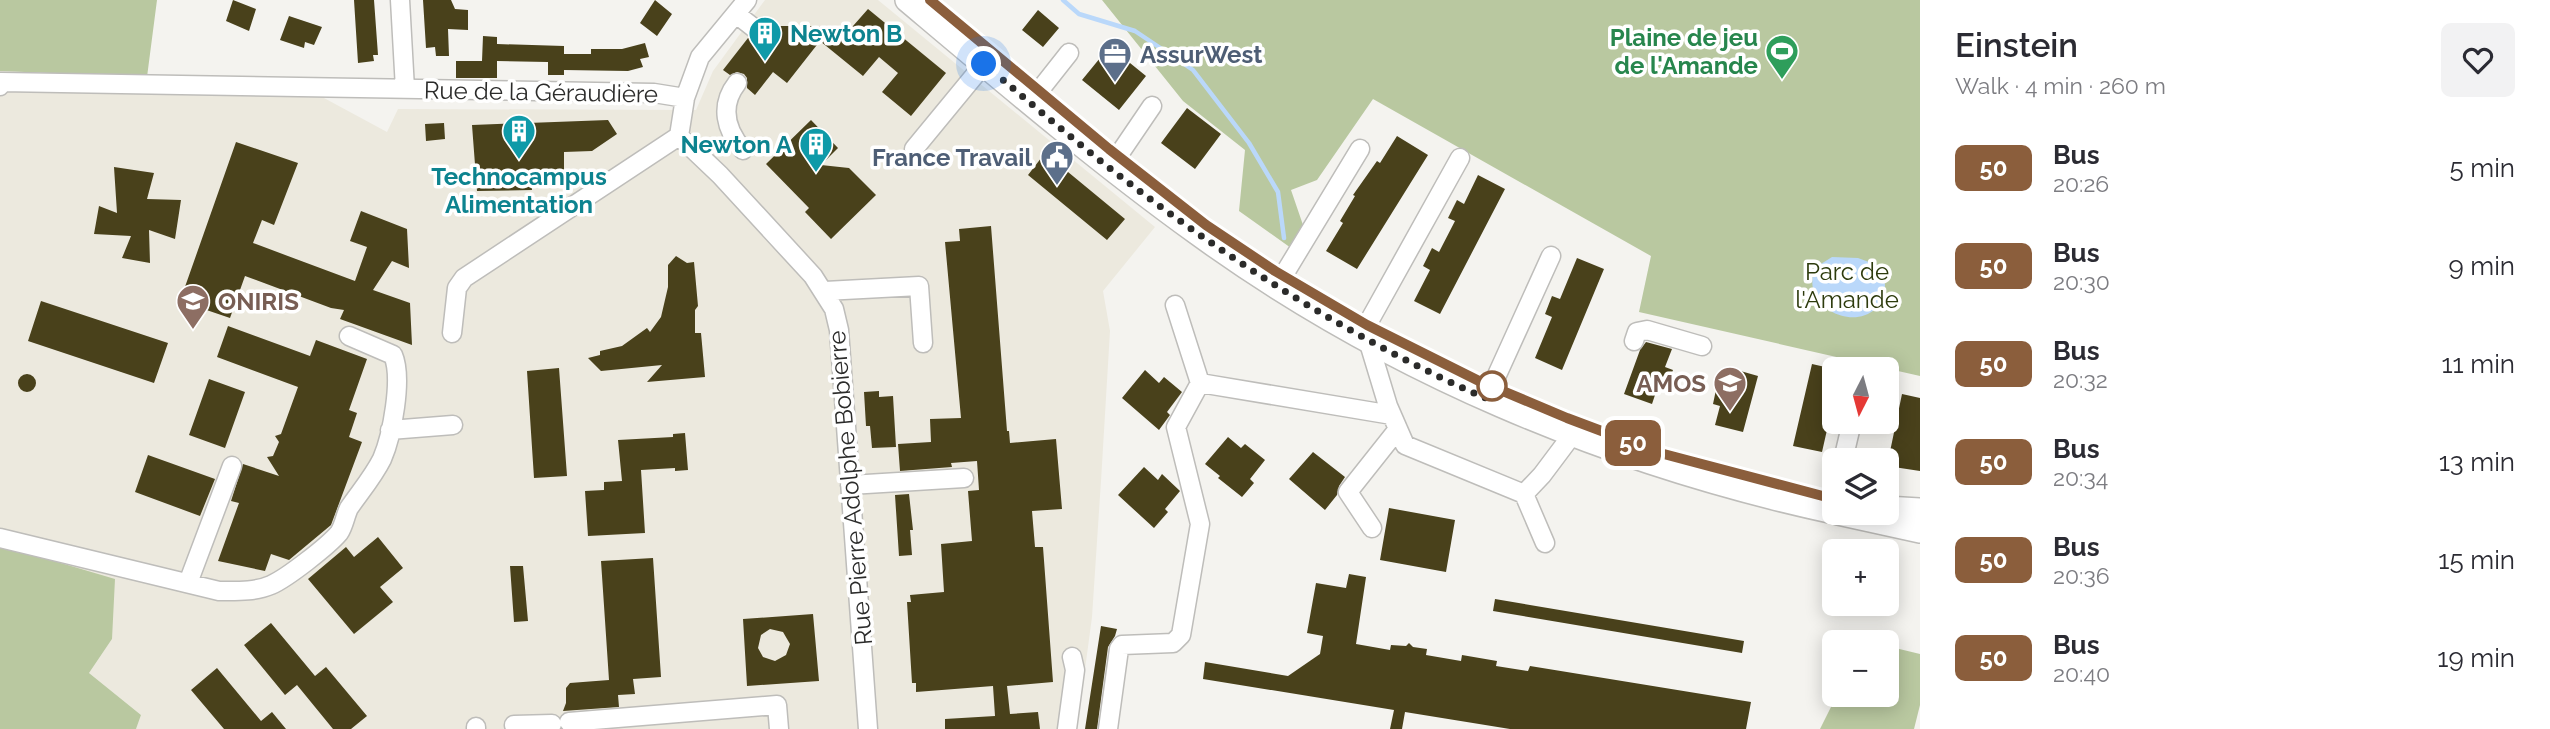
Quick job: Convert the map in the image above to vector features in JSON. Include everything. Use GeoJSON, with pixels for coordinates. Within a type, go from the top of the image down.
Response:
{"type":"FeatureCollection","features":[{"type":"Feature","properties":{"kind":"main road"},"geometry":{"type":"LineString","coordinates":[[907,0],[1106,165],[1199,234],[1276,286],[1367,332],[1567,418],[1660,453],[1822,496]]}},
{"type":"Feature","properties":{"kind":"main road"},"geometry":{"type":"LineString","coordinates":[[930,0],[1118,156],[1206,225],[1367,332],[1463,388],[1572,435],[1664,468],[1822,508]]}},
{"type":"Feature","properties":{"kind":"main road"},"geometry":{"type":"LineString","coordinates":[[1899,509],[1920,510]]}},
{"type":"Feature","properties":{"kind":"main road"},"geometry":{"type":"LineString","coordinates":[[1893,525],[1920,531]]}},
{"type":"Feature","properties":{"kind":"street"},"geometry":{"type":"LineString","coordinates":[[400,0],[405,89]]}},
{"type":"Feature","properties":{"kind":"street"},"geometry":{"type":"LineString","coordinates":[[736,8],[754,28]]}},
{"type":"Feature","properties":{"kind":"street","name":"Rue de la Géraudière"},"geometry":{"type":"LineString","coordinates":[[0,86],[1,82],[654,93],[685,98],[700,57],[736,8]]}},
{"type":"Feature","properties":{"kind":"street"},"geometry":{"type":"LineString","coordinates":[[1039,91],[1069,53]]}},
{"type":"Feature","properties":{"kind":"street"},"geometry":{"type":"LineString","coordinates":[[914,149],[984,64]]}},
{"type":"Feature","properties":{"kind":"street"},"geometry":{"type":"LineString","coordinates":[[737,83],[729,99],[726,123],[734,140],[743,150]]}},
{"type":"Feature","properties":{"kind":"street"},"geometry":{"type":"LineString","coordinates":[[452,333],[457,288],[464,278],[679,135],[685,98]]}},
{"type":"Feature","properties":{"kind":"street"},"geometry":{"type":"LineString","coordinates":[[1118,156],[1152,106]]}},
{"type":"Feature","properties":{"kind":"street","name":"Rue Pierre Adolphe Bobierre"},"geometry":{"type":"LineString","coordinates":[[679,135],[813,275],[834,309],[839,330],[868,729]]}},
{"type":"Feature","properties":{"kind":"street"},"geometry":{"type":"LineString","coordinates":[[1283,276],[1360,149]]}},
{"type":"Feature","properties":{"kind":"street"},"geometry":{"type":"LineString","coordinates":[[1460,158],[1367,332],[1395,422],[1405,445],[1524,494],[1545,543]]}},
{"type":"Feature","properties":{"kind":"street"},"geometry":{"type":"LineString","coordinates":[[1492,386],[1551,256]]}},
{"type":"Feature","properties":{"kind":"street"},"geometry":{"type":"LineString","coordinates":[[825,291],[919,286],[923,343]]}},
{"type":"Feature","properties":{"kind":"street"},"geometry":{"type":"LineString","coordinates":[[1108,729],[1119,649],[1122,645],[1173,643],[1181,635],[1200,524],[1176,427],[1200,383],[1175,305]]}},
{"type":"Feature","properties":{"kind":"street"},"geometry":{"type":"LineString","coordinates":[[1634,341],[1637,332],[1647,330],[1702,346]]}},
{"type":"Feature","properties":{"kind":"street"},"geometry":{"type":"LineString","coordinates":[[0,538],[219,591],[248,591],[269,586],[289,575],[339,533],[348,510],[382,458],[390,430],[397,363],[393,355],[349,336]]}},
{"type":"Feature","properties":{"kind":"street"},"geometry":{"type":"LineString","coordinates":[[1200,383],[1395,422]]}},
{"type":"Feature","properties":{"kind":"street"},"geometry":{"type":"LineString","coordinates":[[1372,528],[1348,492],[1395,422]]}},
{"type":"Feature","properties":{"kind":"street"},"geometry":{"type":"LineString","coordinates":[[390,430],[453,425]]}},
{"type":"Feature","properties":{"kind":"street"},"geometry":{"type":"LineString","coordinates":[[1524,494],[1572,435]]}},
{"type":"Feature","properties":{"kind":"street"},"geometry":{"type":"LineString","coordinates":[[188,583],[232,466]]}},
{"type":"Feature","properties":{"kind":"street"},"geometry":{"type":"LineString","coordinates":[[850,485],[964,478]]}},
{"type":"Feature","properties":{"kind":"street"},"geometry":{"type":"LineString","coordinates":[[1067,729],[1075,670],[1072,657]]}},
{"type":"Feature","properties":{"kind":"street"},"geometry":{"type":"LineString","coordinates":[[513,725],[777,705],[779,729]]}},
{"type":"Feature","properties":{"kind":"shaded area"},"geometry":{"type":"Polygon","coordinates":[[[765,0],[878,0],[1155,227],[1103,291],[1110,331],[1092,617],[1077,729],[136,729],[141,715],[89,673],[112,639],[0,545],[0,71],[147,77],[323,77],[324,98],[387,132],[398,109],[696,110],[713,71],[765,0]]]}},
{"type":"Feature","properties":{"kind":"green space"},"geometry":{"type":"Polygon","coordinates":[[[0,0],[157,0],[147,77],[0,71],[0,0]]]}},
{"type":"Feature","properties":{"kind":"green space","name":"Parc de l'Amande"},"geometry":{"type":"Polygon","coordinates":[[[1102,0],[1920,0],[1920,376],[1899,371],[1899,357],[1837,357],[1639,312],[1651,256],[1373,99],[1317,180],[1291,190],[1303,225],[1291,248],[1239,211],[1245,150],[1183,101],[1102,0]]]}},
{"type":"Feature","properties":{"kind":"green space"},"geometry":{"type":"Polygon","coordinates":[[[0,545],[115,579],[112,639],[89,673],[141,715],[136,729],[0,729],[0,545]]]}},
{"type":"Feature","properties":{"kind":"green space"},"geometry":{"type":"Polygon","coordinates":[[[1899,649],[1920,654],[1920,705],[1914,729],[1820,729],[1831,707],[1899,707],[1899,649]]]}},
{"type":"Feature","properties":{"kind":"water"},"geometry":{"type":"Polygon","coordinates":[[[1832,257],[1858,258],[1877,265],[1885,285],[1882,299],[1875,309],[1866,315],[1842,316],[1821,303],[1813,289],[1813,269],[1832,257]]]}},
{"type":"Feature","properties":{"kind":"building"},"geometry":{"type":"Polygon","coordinates":[[[233,0],[256,9],[249,31],[226,21],[233,0]]]}},
{"type":"Feature","properties":{"kind":"building"},"geometry":{"type":"Polygon","coordinates":[[[354,0],[374,0],[378,55],[373,55],[374,61],[358,63],[354,0]]]}},
{"type":"Feature","properties":{"kind":"building"},"geometry":{"type":"Polygon","coordinates":[[[423,0],[451,0],[455,9],[468,10],[468,30],[448,29],[449,56],[436,56],[435,47],[426,48],[423,0]]]}},
{"type":"Feature","properties":{"kind":"building"},"geometry":{"type":"Polygon","coordinates":[[[655,0],[672,14],[657,36],[640,23],[655,0]]]}},
{"type":"Feature","properties":{"kind":"building","name":"Newton B"},"geometry":{"type":"Polygon","coordinates":[[[868,9],[946,73],[911,116],[882,92],[898,73],[879,57],[863,76],[820,41],[787,83],[773,72],[755,95],[747,88],[744,74],[737,72],[730,75],[723,70],[748,38],[758,39],[762,35],[765,29],[762,20],[765,17],[777,26],[853,26],[868,9]]]}},
{"type":"Feature","properties":{"kind":"building"},"geometry":{"type":"Polygon","coordinates":[[[1038,10],[1059,28],[1043,47],[1022,30],[1038,10]]]}},
{"type":"Feature","properties":{"kind":"building"},"geometry":{"type":"Polygon","coordinates":[[[289,16],[322,27],[314,45],[305,42],[304,48],[280,40],[289,16]]]}},
{"type":"Feature","properties":{"kind":"building"},"geometry":{"type":"Polygon","coordinates":[[[483,36],[497,37],[497,44],[564,46],[564,54],[591,54],[591,49],[622,49],[645,43],[649,57],[640,59],[643,67],[628,71],[564,70],[564,75],[548,75],[548,62],[497,61],[497,78],[456,78],[456,61],[482,61],[483,36]]]}},
{"type":"Feature","properties":{"kind":"building"},"geometry":{"type":"Polygon","coordinates":[[[1114,41],[1130,63],[1146,76],[1119,110],[1082,80],[1114,41]]]}},
{"type":"Feature","properties":{"kind":"building"},"geometry":{"type":"Polygon","coordinates":[[[1187,108],[1221,134],[1195,169],[1161,143],[1187,108]]]}},
{"type":"Feature","properties":{"kind":"building","name":"Technocampus Alimentation"},"geometry":{"type":"Polygon","coordinates":[[[608,120],[617,134],[592,151],[564,152],[564,170],[531,171],[532,190],[477,191],[472,125],[608,120]]]}},
{"type":"Feature","properties":{"kind":"building","name":"Newton A"},"geometry":{"type":"Polygon","coordinates":[[[811,120],[838,148],[821,165],[849,168],[876,195],[831,239],[805,212],[809,208],[766,164],[811,120]]]}},
{"type":"Feature","properties":{"kind":"building"},"geometry":{"type":"Polygon","coordinates":[[[444,123],[445,139],[426,141],[425,124],[444,123]]]}},
{"type":"Feature","properties":{"kind":"building"},"geometry":{"type":"Polygon","coordinates":[[[1397,136],[1428,155],[1357,269],[1326,251],[1343,223],[1340,221],[1355,196],[1353,195],[1377,161],[1380,163],[1397,136]]]}},
{"type":"Feature","properties":{"kind":"building"},"geometry":{"type":"Polygon","coordinates":[[[236,142],[298,163],[274,225],[262,220],[253,243],[355,281],[367,247],[350,241],[361,211],[407,229],[409,268],[392,261],[373,290],[410,303],[412,345],[340,319],[344,310],[331,308],[245,276],[230,318],[180,301],[236,142]]]}},
{"type":"Feature","properties":{"kind":"building"},"geometry":{"type":"Polygon","coordinates":[[[1045,153],[1125,219],[1107,240],[1028,175],[1045,153]]]}},
{"type":"Feature","properties":{"kind":"building"},"geometry":{"type":"Polygon","coordinates":[[[114,167],[154,173],[147,199],[181,200],[175,239],[149,230],[150,263],[122,258],[131,236],[94,234],[99,206],[117,213],[114,167]]]}},
{"type":"Feature","properties":{"kind":"building"},"geometry":{"type":"Polygon","coordinates":[[[1478,175],[1505,189],[1440,314],[1414,301],[1430,270],[1423,266],[1432,248],[1439,252],[1455,221],[1448,218],[1457,200],[1464,204],[1478,175]]]}},
{"type":"Feature","properties":{"kind":"building"},"geometry":{"type":"Polygon","coordinates":[[[991,226],[1010,443],[1056,439],[1062,509],[1032,511],[1035,547],[1043,547],[1053,682],[1007,686],[1010,714],[1038,712],[1040,729],[945,729],[945,719],[995,716],[993,686],[916,692],[916,683],[912,683],[907,602],[911,602],[910,595],[944,592],[941,544],[972,541],[968,491],[979,490],[977,461],[951,463],[952,467],[900,471],[898,444],[931,442],[930,419],[961,418],[945,242],[960,241],[959,229],[991,226]]]}},
{"type":"Feature","properties":{"kind":"building"},"geometry":{"type":"Polygon","coordinates":[[[676,256],[687,263],[694,262],[698,306],[695,310],[695,333],[701,333],[705,377],[647,382],[662,365],[601,371],[588,358],[600,355],[600,351],[622,346],[647,328],[650,332],[661,317],[668,287],[668,265],[676,256]]]}},
{"type":"Feature","properties":{"kind":"building"},"geometry":{"type":"Polygon","coordinates":[[[1577,258],[1604,269],[1562,370],[1535,358],[1552,317],[1545,314],[1552,296],[1560,299],[1577,258]]]}},
{"type":"Feature","properties":{"kind":"building"},"geometry":{"type":"Polygon","coordinates":[[[41,301],[168,343],[154,383],[28,341],[41,301]]]}},
{"type":"Feature","properties":{"kind":"building"},"geometry":{"type":"Polygon","coordinates":[[[228,326],[310,356],[316,340],[367,359],[349,410],[357,413],[349,437],[362,442],[331,525],[289,560],[271,554],[265,571],[218,561],[239,503],[231,501],[243,464],[279,476],[267,457],[273,456],[279,442],[275,436],[281,434],[298,387],[217,357],[228,326]]]}},
{"type":"Feature","properties":{"kind":"building"},"geometry":{"type":"Polygon","coordinates":[[[1646,342],[1672,349],[1665,367],[1673,370],[1666,389],[1658,386],[1652,404],[1624,394],[1640,350],[1646,342]]]}},
{"type":"Feature","properties":{"kind":"building"},"geometry":{"type":"Polygon","coordinates":[[[1812,364],[1822,366],[1822,434],[1826,434],[1822,452],[1793,446],[1812,364]]]}},
{"type":"Feature","properties":{"kind":"building"},"geometry":{"type":"Polygon","coordinates":[[[559,368],[567,476],[534,478],[527,371],[559,368]]]}},
{"type":"Feature","properties":{"kind":"building"},"geometry":{"type":"Polygon","coordinates":[[[1730,368],[1758,376],[1743,432],[1715,425],[1720,406],[1713,404],[1717,385],[1725,387],[1730,368]]]}},
{"type":"Feature","properties":{"kind":"building"},"geometry":{"type":"Polygon","coordinates":[[[1145,370],[1159,383],[1164,377],[1182,392],[1167,412],[1170,415],[1159,430],[1122,398],[1145,370]]]}},
{"type":"Feature","properties":{"kind":"building"},"geometry":{"type":"Polygon","coordinates":[[[27,374],[33,377],[36,383],[33,389],[27,392],[21,389],[18,383],[21,377],[27,374]]]}},
{"type":"Feature","properties":{"kind":"building"},"geometry":{"type":"Polygon","coordinates":[[[209,379],[245,392],[225,448],[189,435],[209,379]]]}},
{"type":"Feature","properties":{"kind":"building"},"geometry":{"type":"Polygon","coordinates":[[[879,391],[879,397],[893,396],[896,447],[872,448],[870,426],[866,426],[864,392],[879,391]]]}},
{"type":"Feature","properties":{"kind":"building"},"geometry":{"type":"Polygon","coordinates":[[[1902,394],[1920,398],[1920,471],[1899,468],[1899,448],[1891,448],[1894,434],[1899,434],[1902,394]]]}},
{"type":"Feature","properties":{"kind":"building"},"geometry":{"type":"Polygon","coordinates":[[[685,433],[688,470],[641,470],[645,533],[588,536],[585,491],[604,490],[604,482],[622,481],[618,440],[673,437],[673,434],[685,433]]]}},
{"type":"Feature","properties":{"kind":"building"},"geometry":{"type":"Polygon","coordinates":[[[1228,437],[1241,448],[1245,444],[1265,460],[1250,479],[1254,483],[1242,497],[1205,464],[1228,437]]]}},
{"type":"Feature","properties":{"kind":"building"},"geometry":{"type":"Polygon","coordinates":[[[1313,452],[1345,477],[1337,495],[1325,510],[1289,479],[1313,452]]]}},
{"type":"Feature","properties":{"kind":"building"},"geometry":{"type":"Polygon","coordinates":[[[148,455],[215,479],[200,516],[135,492],[148,455]]]}},
{"type":"Feature","properties":{"kind":"building"},"geometry":{"type":"Polygon","coordinates":[[[1144,467],[1158,480],[1162,474],[1180,491],[1165,509],[1168,512],[1154,528],[1118,495],[1144,467]]]}},
{"type":"Feature","properties":{"kind":"building"},"geometry":{"type":"Polygon","coordinates":[[[909,494],[913,530],[910,530],[912,555],[899,556],[895,495],[909,494]]]}},
{"type":"Feature","properties":{"kind":"building"},"geometry":{"type":"Polygon","coordinates":[[[1389,508],[1455,520],[1446,572],[1380,560],[1389,508]]]}},
{"type":"Feature","properties":{"kind":"building"},"geometry":{"type":"Polygon","coordinates":[[[378,537],[403,568],[380,587],[393,602],[354,634],[308,579],[346,547],[354,557],[378,537]]]}},
{"type":"Feature","properties":{"kind":"building"},"geometry":{"type":"Polygon","coordinates":[[[653,558],[661,677],[633,679],[635,694],[618,695],[619,707],[563,711],[566,688],[570,683],[609,680],[601,561],[653,558]]]}},
{"type":"Feature","properties":{"kind":"building"},"geometry":{"type":"Polygon","coordinates":[[[510,566],[523,566],[528,621],[514,622],[510,566]]]}},
{"type":"Feature","properties":{"kind":"building"},"geometry":{"type":"Polygon","coordinates":[[[1349,574],[1366,577],[1356,644],[1390,650],[1391,645],[1406,646],[1409,643],[1413,647],[1427,649],[1426,655],[1461,661],[1462,655],[1497,661],[1496,666],[1528,671],[1530,666],[1751,702],[1746,729],[1510,729],[1405,712],[1402,729],[1390,729],[1394,710],[1203,679],[1205,662],[1288,676],[1320,654],[1323,636],[1307,633],[1316,583],[1346,588],[1349,574]]]}},
{"type":"Feature","properties":{"kind":"building"},"geometry":{"type":"Polygon","coordinates":[[[1495,599],[1744,641],[1742,653],[1493,611],[1495,599]]]}},
{"type":"Feature","properties":{"kind":"building"},"geometry":{"type":"Polygon","coordinates":[[[813,614],[819,681],[747,686],[743,619],[813,614]],[[770,629],[761,635],[758,648],[763,657],[775,661],[786,655],[790,644],[783,632],[770,629]]]}},
{"type":"Feature","properties":{"kind":"building"},"geometry":{"type":"Polygon","coordinates":[[[271,623],[315,676],[326,667],[367,716],[351,729],[333,729],[297,685],[285,695],[244,645],[271,623]]]}},
{"type":"Feature","properties":{"kind":"building"},"geometry":{"type":"Polygon","coordinates":[[[1101,626],[1117,629],[1108,647],[1097,729],[1085,729],[1101,626]]]}},
{"type":"Feature","properties":{"kind":"building"},"geometry":{"type":"Polygon","coordinates":[[[217,668],[261,721],[272,712],[286,729],[224,729],[191,690],[217,668]]]}},
{"type":"Feature","properties":{"kind":"waterway"},"geometry":{"type":"LineString","coordinates":[[1063,0],[1079,14],[1135,31],[1193,70],[1249,143],[1278,192],[1284,238]]}},
{"type":"Feature","properties":{"kind":"bus line","name":"50"},"geometry":{"type":"LineString","coordinates":[[930,0],[1109,149],[1206,225],[1275,271],[1367,325],[1466,375],[1567,418],[1660,453],[1822,496]]}},
{"type":"Feature","properties":{"kind":"place","name":"Newton B"},"geometry":{"type":"Point","coordinates":[765,63]}},
{"type":"Feature","properties":{"kind":"place","name":"Plaine de jeu de l'Amande"},"geometry":{"type":"Point","coordinates":[1782,81]}},
{"type":"Feature","properties":{"kind":"place","name":"AssurWest"},"geometry":{"type":"Point","coordinates":[1115,84]}},
{"type":"Feature","properties":{"kind":"place","name":"Technocampus Alimentation"},"geometry":{"type":"Point","coordinates":[519,161]}},
{"type":"Feature","properties":{"kind":"place","name":"Newton A"},"geometry":{"type":"Point","coordinates":[816,174]}},
{"type":"Feature","properties":{"kind":"place","name":"France Travail"},"geometry":{"type":"Point","coordinates":[1057,187]}},
{"type":"Feature","properties":{"kind":"place","name":"ONIRIS"},"geometry":{"type":"Point","coordinates":[193,331]}},
{"type":"Feature","properties":{"kind":"place","name":"AMOS"},"geometry":{"type":"Point","coordinates":[1730,413]}},
{"type":"Feature","properties":{"kind":"route"},"geometry":{"type":"LineString","coordinates":[[984,64],[1106,165],[1199,234],[1276,286],[1368,340],[1463,388],[1485,398],[1492,386]]}}]}
